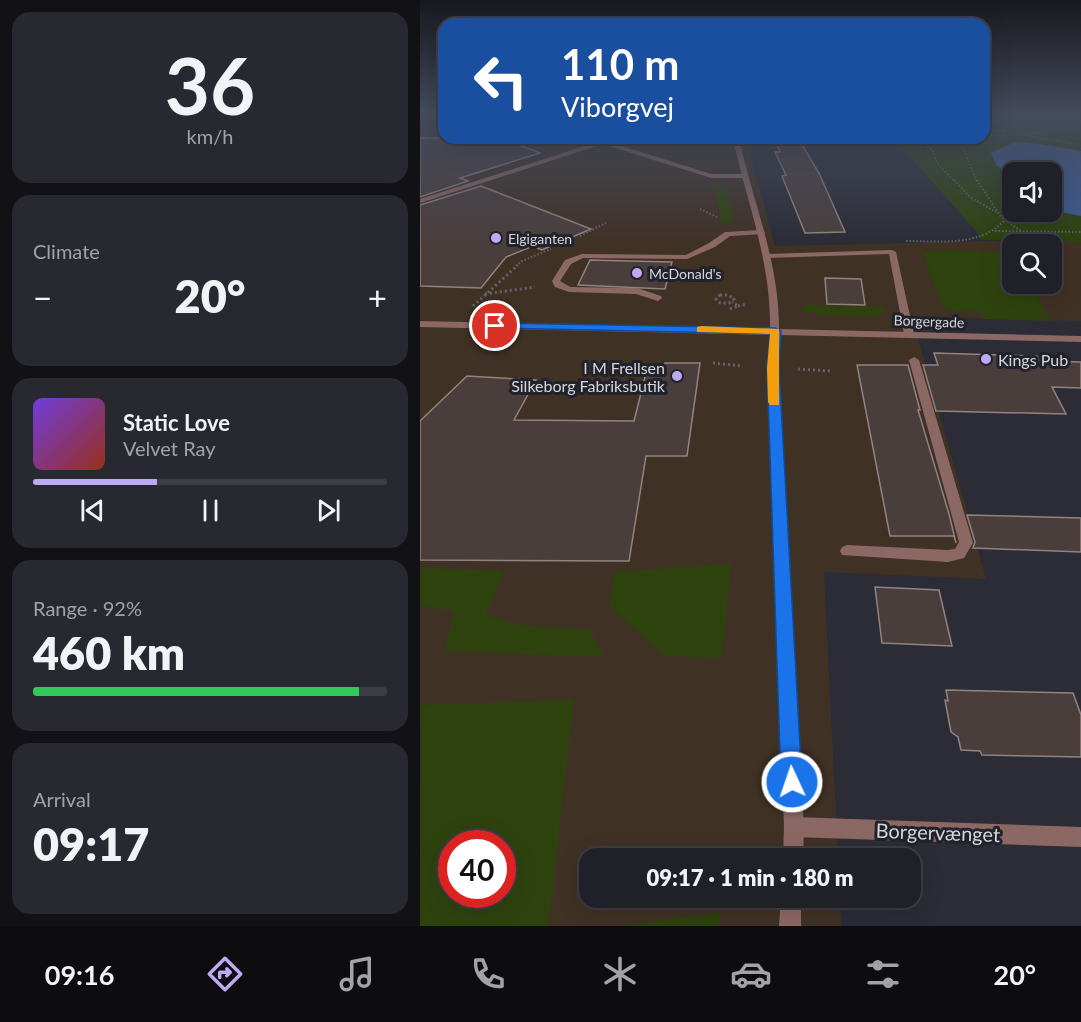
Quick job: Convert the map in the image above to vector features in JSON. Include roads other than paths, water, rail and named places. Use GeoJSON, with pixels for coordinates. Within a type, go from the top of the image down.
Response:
{"type":"FeatureCollection","features":[{"type":"Feature","properties":{"kind":"street"},"geometry":{"type":"LineString","coordinates":[[420,201],[553,158]]}},
{"type":"Feature","properties":{"kind":"street"},"geometry":{"type":"LineString","coordinates":[[655,158],[711,176],[744,176]]}},
{"type":"Feature","properties":{"kind":"street"},"geometry":{"type":"LineString","coordinates":[[740,158],[767,256],[775,305],[773,368],[793,848]]}},
{"type":"Feature","properties":{"kind":"street"},"geometry":{"type":"LineString","coordinates":[[657,298],[637,291],[569,289],[558,285],[556,281],[568,262],[582,256],[687,257],[728,234],[761,232]]}},
{"type":"Feature","properties":{"kind":"street"},"geometry":{"type":"LineString","coordinates":[[767,256],[891,252],[909,334]]}},
{"type":"Feature","properties":{"kind":"street","name":"Borgergade"},"geometry":{"type":"LineString","coordinates":[[420,324],[1081,339]]}},
{"type":"Feature","properties":{"kind":"street"},"geometry":{"type":"LineString","coordinates":[[847,551],[948,556],[959,554],[966,543],[914,360]]}},
{"type":"Feature","properties":{"kind":"street","name":"Borgervænget"},"geometry":{"type":"LineString","coordinates":[[794,826],[1081,837]]}},
{"type":"Feature","properties":{"kind":"street"},"geometry":{"type":"LineString","coordinates":[[790,926],[791,908]]}},
{"type":"Feature","properties":{"kind":"water"},"geometry":{"type":"Polygon","coordinates":[[[993,158],[1081,158],[1081,216],[1062,212],[1062,162],[1002,162],[1002,170],[996,165],[993,158]]]}},
{"type":"Feature","properties":{"kind":"place","name":"Elgiganten"},"geometry":{"type":"Point","coordinates":[496,238]}},
{"type":"Feature","properties":{"kind":"place","name":"McDonald's"},"geometry":{"type":"Point","coordinates":[637,273]}},
{"type":"Feature","properties":{"kind":"place","name":"Kings Pub"},"geometry":{"type":"Point","coordinates":[986,359]}},
{"type":"Feature","properties":{"kind":"place","name":"I M Frellsen Silkeborg Fabriksbutik"},"geometry":{"type":"Point","coordinates":[677,376]}}]}
